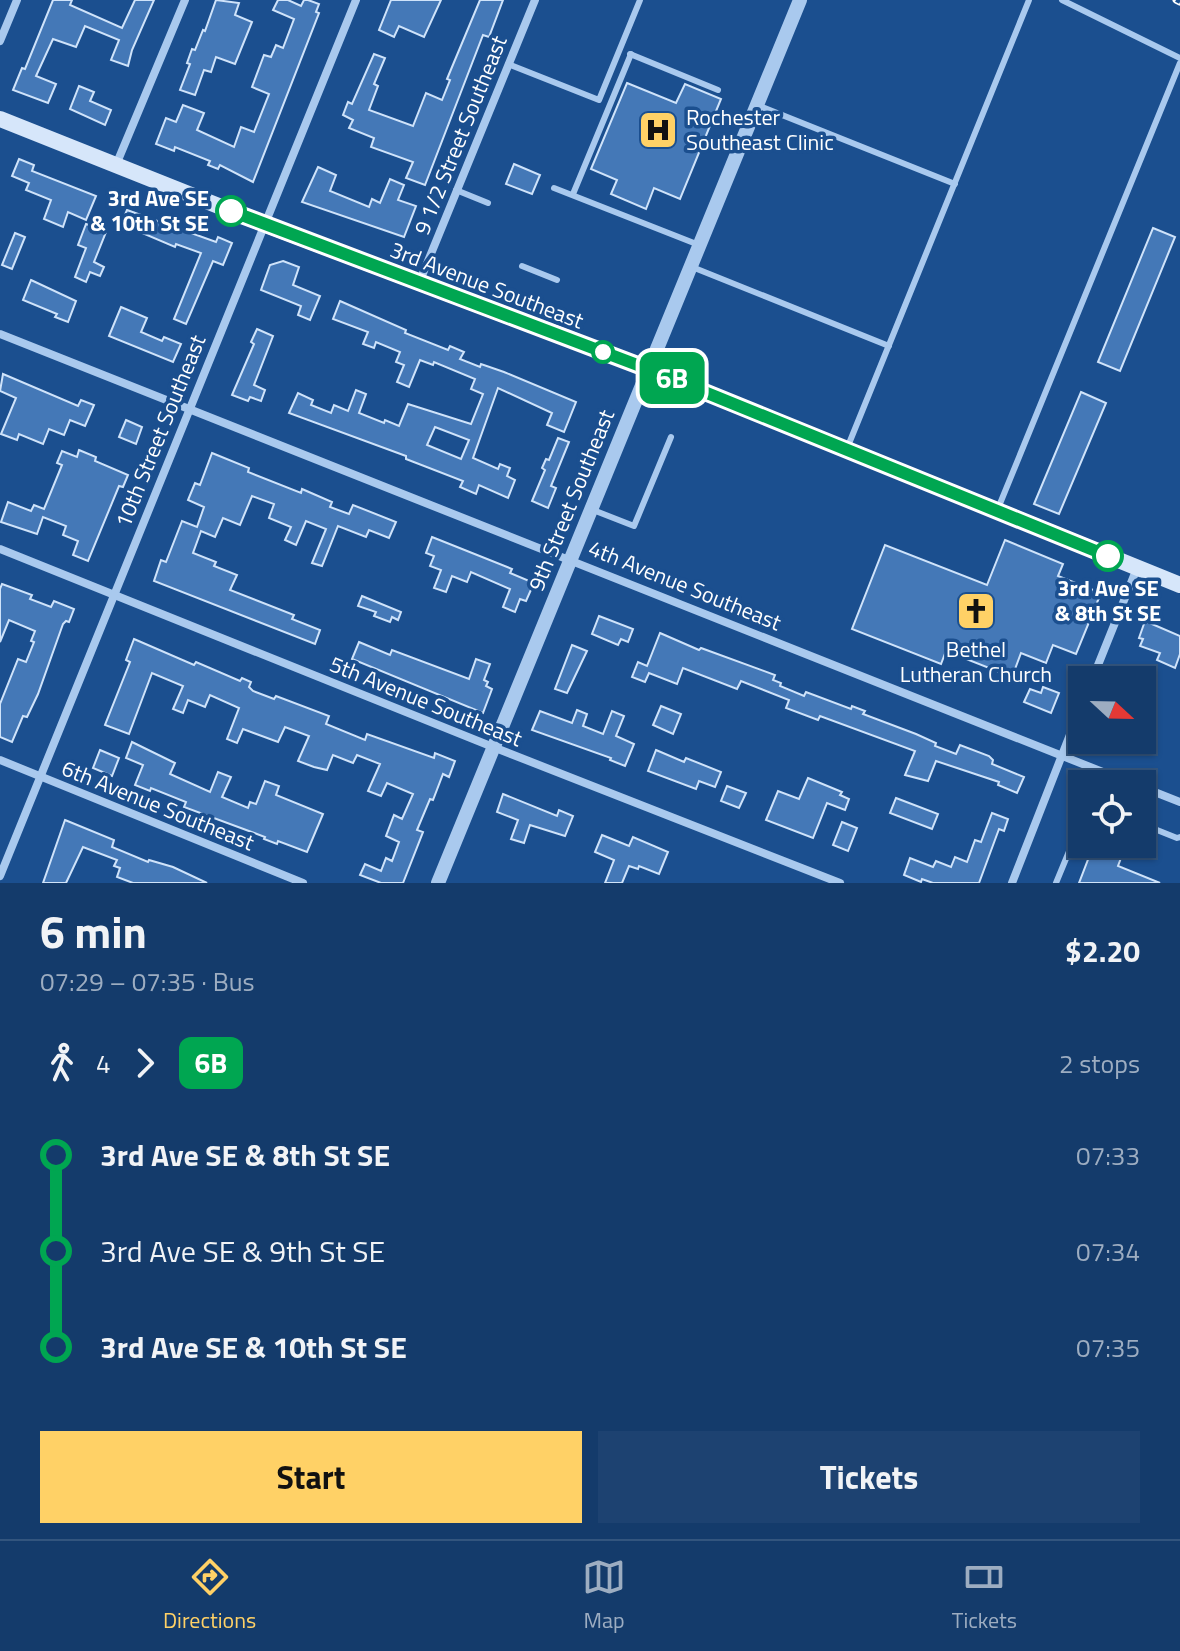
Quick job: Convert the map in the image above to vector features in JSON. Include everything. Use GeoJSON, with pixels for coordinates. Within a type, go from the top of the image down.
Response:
{"type":"FeatureCollection","features":[{"type":"Feature","properties":{"kind":"main road","name":"3rd Avenue Southeast"},"geometry":{"type":"LineString","coordinates":[[0,119],[264,224],[648,369],[1180,585]]}},
{"type":"Feature","properties":{"kind":"street"},"geometry":{"type":"LineString","coordinates":[[0,41],[17,0]]}},
{"type":"Feature","properties":{"kind":"street"},"geometry":{"type":"LineString","coordinates":[[116,165],[185,0]]}},
{"type":"Feature","properties":{"kind":"street","name":"10th Street Southeast"},"geometry":{"type":"LineString","coordinates":[[0,876],[356,0]]}},
{"type":"Feature","properties":{"kind":"street","name":"9 1/2 Street Southeast"},"geometry":{"type":"LineString","coordinates":[[419,283],[535,0]]}},
{"type":"Feature","properties":{"kind":"street","name":"9th Street Southeast"},"geometry":{"type":"LineString","coordinates":[[438,883],[800,0]]}},
{"type":"Feature","properties":{"kind":"street","name":"4th Avenue Southeast"},"geometry":{"type":"LineString","coordinates":[[0,334],[1096,770]]}},
{"type":"Feature","properties":{"kind":"street","name":"5th Avenue Southeast"},"geometry":{"type":"LineString","coordinates":[[0,549],[840,883]]}},
{"type":"Feature","properties":{"kind":"street"},"geometry":{"type":"LineString","coordinates":[[1098,666],[1137,568]]}},
{"type":"Feature","properties":{"kind":"street"},"geometry":{"type":"LineString","coordinates":[[1012,883],[1068,739]]}},
{"type":"Feature","properties":{"kind":"street","name":"6th Avenue Southeast"},"geometry":{"type":"LineString","coordinates":[[0,760],[303,883]]}},
{"type":"Feature","properties":{"kind":"street"},"geometry":{"type":"LineString","coordinates":[[1156,793],[1180,802]]}},
{"type":"Feature","properties":{"kind":"lane"},"geometry":{"type":"LineString","coordinates":[[508,64],[599,100],[640,0]]}},
{"type":"Feature","properties":{"kind":"lane"},"geometry":{"type":"LineString","coordinates":[[847,450],[1029,0]]}},
{"type":"Feature","properties":{"kind":"lane"},"geometry":{"type":"LineString","coordinates":[[997,511],[1180,61],[1062,0]]}},
{"type":"Feature","properties":{"kind":"lane"},"geometry":{"type":"LineString","coordinates":[[619,50],[718,90]]}},
{"type":"Feature","properties":{"kind":"lane"},"geometry":{"type":"LineString","coordinates":[[573,194],[631,54]]}},
{"type":"Feature","properties":{"kind":"lane"},"geometry":{"type":"LineString","coordinates":[[757,105],[955,184]]}},
{"type":"Feature","properties":{"kind":"lane"},"geometry":{"type":"LineString","coordinates":[[554,188],[699,245]]}},
{"type":"Feature","properties":{"kind":"lane"},"geometry":{"type":"LineString","coordinates":[[456,190],[488,203]]}},
{"type":"Feature","properties":{"kind":"lane"},"geometry":{"type":"LineString","coordinates":[[522,266],[557,280]]}},
{"type":"Feature","properties":{"kind":"lane"},"geometry":{"type":"LineString","coordinates":[[690,266],[889,346]]}},
{"type":"Feature","properties":{"kind":"lane"},"geometry":{"type":"LineString","coordinates":[[591,509],[634,526],[671,437]]}},
{"type":"Feature","properties":{"kind":"lane"},"geometry":{"type":"LineString","coordinates":[[1156,830],[1180,837]]}},
{"type":"Feature","properties":{"kind":"lane"},"geometry":{"type":"LineString","coordinates":[[1056,883],[1068,854]]}},
{"type":"Feature","properties":{"kind":"building"},"geometry":{"type":"Polygon","coordinates":[[[53,0],[72,0],[70,5],[122,28],[135,0],[154,0],[128,66],[111,60],[119,40],[85,26],[76,47],[53,39],[36,76],[56,84],[48,103],[13,90],[22,68],[25,69],[53,0]]]}},
{"type":"Feature","properties":{"kind":"building"},"geometry":{"type":"Polygon","coordinates":[[[216,0],[239,3],[235,15],[252,22],[235,64],[216,57],[211,72],[204,70],[195,95],[180,90],[192,49],[195,50],[205,31],[216,0]]]}},
{"type":"Feature","properties":{"kind":"building"},"geometry":{"type":"Polygon","coordinates":[[[278,0],[288,0],[301,6],[304,0],[308,0],[319,4],[316,12],[319,13],[253,182],[220,165],[218,169],[208,165],[210,161],[175,147],[174,151],[156,144],[166,118],[176,122],[183,105],[204,113],[197,130],[234,147],[241,127],[254,132],[269,94],[252,87],[264,55],[271,57],[276,45],[283,48],[294,19],[273,10],[278,0]]]}},
{"type":"Feature","properties":{"kind":"building"},"geometry":{"type":"Polygon","coordinates":[[[391,0],[441,0],[424,37],[399,26],[394,37],[379,30],[391,0]]]}},
{"type":"Feature","properties":{"kind":"building"},"geometry":{"type":"Polygon","coordinates":[[[480,0],[503,0],[489,37],[483,35],[425,185],[406,178],[413,162],[371,147],[374,138],[349,128],[353,120],[343,115],[348,102],[352,104],[374,54],[385,58],[374,84],[378,86],[369,110],[413,126],[426,93],[442,100],[450,80],[447,79],[480,0]]]}},
{"type":"Feature","properties":{"kind":"building","name":"Rochester Southeast Clinic"},"geometry":{"type":"Polygon","coordinates":[[[627,83],[676,103],[685,84],[721,99],[680,199],[654,188],[646,209],[611,194],[617,180],[591,169],[627,83]]]}},
{"type":"Feature","properties":{"kind":"building"},"geometry":{"type":"Polygon","coordinates":[[[79,86],[94,92],[90,101],[111,110],[105,125],[70,109],[79,86]]]}},
{"type":"Feature","properties":{"kind":"building"},"geometry":{"type":"Polygon","coordinates":[[[19,159],[34,165],[32,171],[96,196],[86,220],[68,212],[63,227],[44,219],[51,200],[26,190],[29,183],[12,176],[19,159]]]}},
{"type":"Feature","properties":{"kind":"building"},"geometry":{"type":"Polygon","coordinates":[[[514,164],[540,175],[532,194],[506,184],[514,164]]]}},
{"type":"Feature","properties":{"kind":"building"},"geometry":{"type":"Polygon","coordinates":[[[318,167],[336,175],[330,191],[369,207],[372,199],[380,203],[390,179],[404,185],[398,200],[416,206],[404,237],[302,202],[318,167]]]}},
{"type":"Feature","properties":{"kind":"building"},"geometry":{"type":"Polygon","coordinates":[[[127,210],[216,242],[218,237],[232,243],[223,265],[213,261],[186,324],[174,319],[201,253],[176,244],[175,247],[121,224],[127,210]]]}},
{"type":"Feature","properties":{"kind":"building"},"geometry":{"type":"Polygon","coordinates":[[[86,224],[106,232],[94,262],[104,267],[100,276],[90,272],[86,282],[75,277],[86,248],[78,245],[86,224]]]}},
{"type":"Feature","properties":{"kind":"building"},"geometry":{"type":"Polygon","coordinates":[[[1153,228],[1175,237],[1120,371],[1098,362],[1153,228]]]}},
{"type":"Feature","properties":{"kind":"building"},"geometry":{"type":"Polygon","coordinates":[[[15,233],[25,237],[12,269],[2,265],[15,233]]]}},
{"type":"Feature","properties":{"kind":"building"},"geometry":{"type":"Polygon","coordinates":[[[283,261],[299,267],[293,285],[320,296],[310,320],[298,315],[301,306],[261,290],[270,265],[283,261]]]}},
{"type":"Feature","properties":{"kind":"building"},"geometry":{"type":"Polygon","coordinates":[[[31,280],[76,301],[68,322],[23,300],[31,280]]]}},
{"type":"Feature","properties":{"kind":"building"},"geometry":{"type":"Polygon","coordinates":[[[340,301],[406,330],[405,333],[448,350],[450,346],[464,352],[460,359],[504,372],[576,402],[564,432],[547,425],[552,413],[498,388],[473,458],[498,469],[500,464],[510,468],[507,476],[515,480],[508,498],[479,485],[476,494],[460,487],[463,481],[406,459],[406,456],[289,413],[298,393],[313,400],[311,405],[331,413],[334,405],[348,411],[356,390],[366,394],[359,413],[384,423],[385,420],[399,426],[408,404],[471,424],[483,394],[471,389],[475,379],[434,362],[433,365],[420,360],[409,387],[397,382],[404,365],[396,362],[400,352],[376,342],[374,348],[363,344],[368,332],[333,319],[340,301]],[[435,427],[427,445],[461,459],[469,440],[435,427]]]}},
{"type":"Feature","properties":{"kind":"building"},"geometry":{"type":"Polygon","coordinates":[[[121,307],[147,318],[141,332],[162,341],[164,337],[181,344],[173,362],[109,336],[121,307]]]}},
{"type":"Feature","properties":{"kind":"building"},"geometry":{"type":"Polygon","coordinates":[[[257,329],[273,336],[254,385],[265,390],[261,401],[250,397],[248,401],[232,395],[254,344],[251,342],[257,329]]]}},
{"type":"Feature","properties":{"kind":"building"},"geometry":{"type":"Polygon","coordinates":[[[3,374],[78,406],[81,400],[94,405],[85,426],[70,420],[64,435],[49,429],[43,444],[19,434],[17,440],[1,434],[16,398],[0,391],[3,374]]]}},
{"type":"Feature","properties":{"kind":"building"},"geometry":{"type":"Polygon","coordinates":[[[1081,392],[1106,403],[1059,514],[1034,504],[1081,392]]]}},
{"type":"Feature","properties":{"kind":"building"},"geometry":{"type":"Polygon","coordinates":[[[126,420],[142,427],[136,444],[119,437],[126,420]]]}},
{"type":"Feature","properties":{"kind":"building"},"geometry":{"type":"Polygon","coordinates":[[[558,438],[569,442],[551,486],[556,488],[548,508],[532,501],[545,470],[542,468],[546,459],[549,460],[558,438]]]}},
{"type":"Feature","properties":{"kind":"building"},"geometry":{"type":"Polygon","coordinates":[[[79,450],[96,457],[95,461],[128,475],[123,487],[119,486],[88,561],[73,555],[78,541],[63,535],[66,526],[43,517],[37,534],[1,522],[8,502],[31,511],[34,505],[44,509],[62,465],[57,463],[62,451],[77,457],[79,450]]]}},
{"type":"Feature","properties":{"kind":"building"},"geometry":{"type":"Polygon","coordinates":[[[212,453],[249,468],[248,472],[332,502],[330,507],[349,514],[353,505],[396,522],[389,538],[369,530],[366,537],[338,526],[322,566],[312,563],[326,529],[306,521],[296,545],[285,540],[291,527],[269,518],[274,504],[252,496],[240,525],[223,518],[215,537],[201,531],[193,553],[237,575],[230,590],[294,615],[292,619],[320,630],[315,644],[154,581],[161,560],[166,562],[182,521],[197,527],[204,507],[188,500],[195,483],[200,485],[212,453]]]}},
{"type":"Feature","properties":{"kind":"building"},"geometry":{"type":"Polygon","coordinates":[[[432,537],[512,569],[510,573],[534,583],[526,601],[520,599],[515,612],[503,607],[510,589],[471,572],[467,582],[452,576],[446,592],[434,588],[441,570],[430,566],[434,556],[426,553],[432,537]]]}},
{"type":"Feature","properties":{"kind":"building","name":"Bethel Lutheran Church"},"geometry":{"type":"Polygon","coordinates":[[[1005,540],[1063,564],[1058,576],[1101,593],[1076,654],[1053,645],[1046,663],[1021,653],[1012,677],[946,651],[941,664],[852,629],[885,545],[987,585],[1005,540]]]}},
{"type":"Feature","properties":{"kind":"building"},"geometry":{"type":"Polygon","coordinates":[[[2,584],[32,595],[30,599],[51,607],[54,601],[74,609],[69,622],[63,624],[38,694],[27,717],[23,716],[12,742],[0,737],[0,704],[18,659],[26,662],[35,631],[9,620],[0,642],[2,584]]]}},
{"type":"Feature","properties":{"kind":"building"},"geometry":{"type":"Polygon","coordinates":[[[362,596],[401,612],[398,620],[392,617],[390,622],[374,616],[376,612],[358,606],[362,596]]]}},
{"type":"Feature","properties":{"kind":"building"},"geometry":{"type":"Polygon","coordinates":[[[599,616],[633,629],[628,642],[621,639],[618,645],[592,634],[599,616]]]}},
{"type":"Feature","properties":{"kind":"building"},"geometry":{"type":"Polygon","coordinates":[[[1145,621],[1180,636],[1180,654],[1175,668],[1157,660],[1160,653],[1140,646],[1143,639],[1139,638],[1145,621]]]}},
{"type":"Feature","properties":{"kind":"building"},"geometry":{"type":"Polygon","coordinates":[[[660,633],[699,650],[701,648],[775,675],[773,680],[781,683],[780,686],[804,696],[806,692],[865,711],[863,714],[916,734],[956,754],[960,745],[989,756],[992,764],[1024,777],[1017,793],[998,785],[999,782],[936,761],[928,781],[905,775],[915,751],[820,716],[818,720],[786,708],[789,700],[741,681],[737,689],[683,668],[677,684],[649,673],[645,682],[632,677],[638,662],[647,666],[660,633]]]}},
{"type":"Feature","properties":{"kind":"building"},"geometry":{"type":"Polygon","coordinates":[[[134,639],[194,665],[196,662],[240,681],[242,678],[251,682],[249,687],[253,691],[274,699],[276,696],[329,716],[326,724],[365,740],[367,734],[434,758],[435,753],[455,761],[449,777],[443,774],[433,800],[430,799],[417,830],[423,832],[403,883],[381,883],[360,875],[365,864],[381,871],[386,858],[392,861],[399,842],[386,836],[394,815],[402,819],[413,794],[387,783],[381,796],[368,791],[380,764],[357,755],[353,763],[333,755],[327,770],[298,761],[309,736],[285,727],[278,742],[243,729],[237,743],[227,739],[239,708],[210,695],[205,707],[188,700],[183,713],[173,709],[183,686],[152,673],[129,734],[105,725],[130,662],[126,660],[134,639]]]}},
{"type":"Feature","properties":{"kind":"building"},"geometry":{"type":"Polygon","coordinates":[[[359,642],[390,655],[392,650],[469,679],[476,659],[490,664],[484,680],[488,682],[486,686],[492,689],[483,713],[352,659],[359,642]]]}},
{"type":"Feature","properties":{"kind":"building"},"geometry":{"type":"Polygon","coordinates":[[[572,645],[587,651],[567,693],[555,689],[572,645]]]}},
{"type":"Feature","properties":{"kind":"building"},"geometry":{"type":"Polygon","coordinates":[[[1043,687],[1059,693],[1051,713],[1024,702],[1030,689],[1041,693],[1043,687]]]}},
{"type":"Feature","properties":{"kind":"building"},"geometry":{"type":"Polygon","coordinates":[[[661,706],[681,714],[673,734],[653,725],[661,706]]]}},
{"type":"Feature","properties":{"kind":"building"},"geometry":{"type":"Polygon","coordinates":[[[577,710],[587,714],[583,726],[603,734],[612,711],[624,716],[616,736],[634,744],[625,766],[611,758],[532,730],[540,711],[572,723],[577,710]]]}},
{"type":"Feature","properties":{"kind":"building"},"geometry":{"type":"Polygon","coordinates":[[[132,742],[175,763],[170,774],[210,792],[218,772],[231,777],[222,797],[248,808],[250,802],[256,804],[265,781],[279,786],[276,795],[323,814],[307,852],[264,839],[184,807],[186,802],[135,785],[143,765],[126,758],[132,742]]]}},
{"type":"Feature","properties":{"kind":"building"},"geometry":{"type":"Polygon","coordinates":[[[100,750],[119,758],[112,776],[93,768],[100,750]]]}},
{"type":"Feature","properties":{"kind":"building"},"geometry":{"type":"Polygon","coordinates":[[[656,750],[721,772],[715,787],[699,781],[696,789],[648,771],[656,750]]]}},
{"type":"Feature","properties":{"kind":"building"},"geometry":{"type":"Polygon","coordinates":[[[808,778],[842,792],[840,795],[849,799],[845,810],[827,803],[813,838],[766,820],[778,791],[799,799],[808,778]]]}},
{"type":"Feature","properties":{"kind":"building"},"geometry":{"type":"Polygon","coordinates":[[[727,786],[746,793],[739,808],[721,801],[727,786]]]}},
{"type":"Feature","properties":{"kind":"building"},"geometry":{"type":"Polygon","coordinates":[[[503,794],[557,816],[559,810],[573,816],[565,836],[530,825],[524,843],[511,839],[518,820],[497,812],[503,794]]]}},
{"type":"Feature","properties":{"kind":"building"},"geometry":{"type":"Polygon","coordinates":[[[896,798],[938,814],[932,829],[890,813],[896,798]]]}},
{"type":"Feature","properties":{"kind":"building"},"geometry":{"type":"Polygon","coordinates":[[[992,813],[1008,819],[1004,831],[999,829],[979,883],[933,883],[922,879],[921,882],[904,875],[910,858],[933,867],[936,861],[951,867],[955,857],[967,862],[975,840],[981,842],[992,813]]]}},
{"type":"Feature","properties":{"kind":"building"},"geometry":{"type":"Polygon","coordinates":[[[65,820],[114,840],[112,847],[148,862],[173,867],[207,883],[133,883],[117,877],[120,868],[114,866],[117,860],[83,847],[66,883],[43,883],[65,820]]]}},
{"type":"Feature","properties":{"kind":"building"},"geometry":{"type":"Polygon","coordinates":[[[842,822],[857,828],[848,851],[833,845],[842,822]]]}},
{"type":"Feature","properties":{"kind":"building"},"geometry":{"type":"Polygon","coordinates":[[[602,835],[629,846],[633,837],[668,852],[659,874],[639,866],[638,869],[629,866],[622,883],[605,883],[614,860],[595,852],[602,835]]]}},
{"type":"Feature","properties":{"kind":"building"},"geometry":{"type":"Polygon","coordinates":[[[1089,858],[1121,858],[1118,866],[1160,883],[1079,883],[1089,858]]]}},
{"type":"Feature","properties":{"kind":"railway"},"geometry":{"type":"LineString","coordinates":[[1176,0],[1180,2]]}},
{"type":"Feature","properties":{"kind":"bus line","name":"6B"},"geometry":{"type":"LineString","coordinates":[[231,211],[648,369],[1108,556]]}},
{"type":"Feature","properties":{"kind":"place","name":"Rochester Southeast Clinic"},"geometry":{"type":"Point","coordinates":[658,130]}},
{"type":"Feature","properties":{"kind":"place","name":"3rd Ave SE & 10th St SE"},"geometry":{"type":"Point","coordinates":[231,211]}},
{"type":"Feature","properties":{"kind":"place","name":"3rd Ave SE & 8th St SE"},"geometry":{"type":"Point","coordinates":[1108,556]}},
{"type":"Feature","properties":{"kind":"place","name":"Bethel Lutheran Church"},"geometry":{"type":"Point","coordinates":[976,611]}}]}
